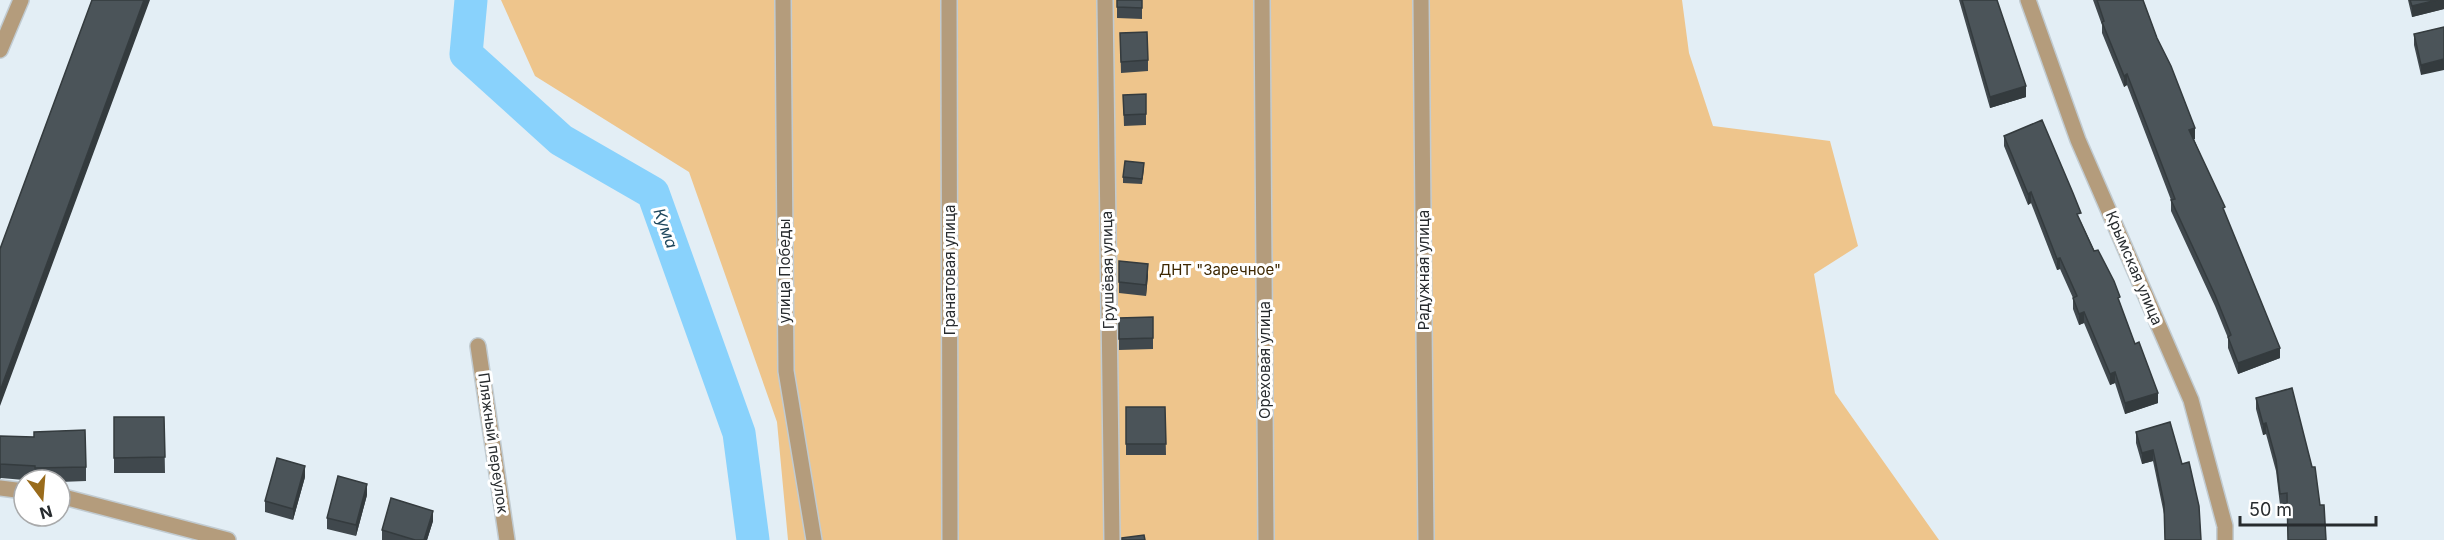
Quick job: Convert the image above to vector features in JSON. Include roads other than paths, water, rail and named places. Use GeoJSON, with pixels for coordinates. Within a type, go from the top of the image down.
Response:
{"type":"FeatureCollection","features":[{"type":"Feature","properties":{"kind":"street"},"geometry":{"type":"LineString","coordinates":[[0,50],[21,0]]}},
{"type":"Feature","properties":{"kind":"street","name":"улица Победы"},"geometry":{"type":"LineString","coordinates":[[783,0],[786,372],[814,540]]}},
{"type":"Feature","properties":{"kind":"street","name":"Гранатовая улица"},"geometry":{"type":"LineString","coordinates":[[950,0],[950,540]]}},
{"type":"Feature","properties":{"kind":"street","name":"Грушёвая улица"},"geometry":{"type":"LineString","coordinates":[[1104,0],[1112,540]]}},
{"type":"Feature","properties":{"kind":"street","name":"Ореховая улица"},"geometry":{"type":"LineString","coordinates":[[1262,0],[1266,540]]}},
{"type":"Feature","properties":{"kind":"street","name":"Радужная улица"},"geometry":{"type":"LineString","coordinates":[[1421,0],[1426,540]]}},
{"type":"Feature","properties":{"kind":"street","name":"Крымская улица"},"geometry":{"type":"LineString","coordinates":[[2028,0],[2079,140],[2191,400],[2225,526],[2225,540]]}},
{"type":"Feature","properties":{"kind":"street","name":"Пляжный переулок"},"geometry":{"type":"LineString","coordinates":[[478,346],[507,540]]}},
{"type":"Feature","properties":{"kind":"street"},"geometry":{"type":"LineString","coordinates":[[72,499],[228,540]]}},
{"type":"Feature","properties":{"kind":"waterway","name":"Кума"},"geometry":{"type":"LineString","coordinates":[[471,0],[466,54],[561,140],[653,193],[739,433],[753,540]]}},
{"type":"Feature","properties":{"kind":"park label","name":"ДНТ \"Заречное\""},"geometry":{"type":"Point","coordinates":[1220,270]}}]}
